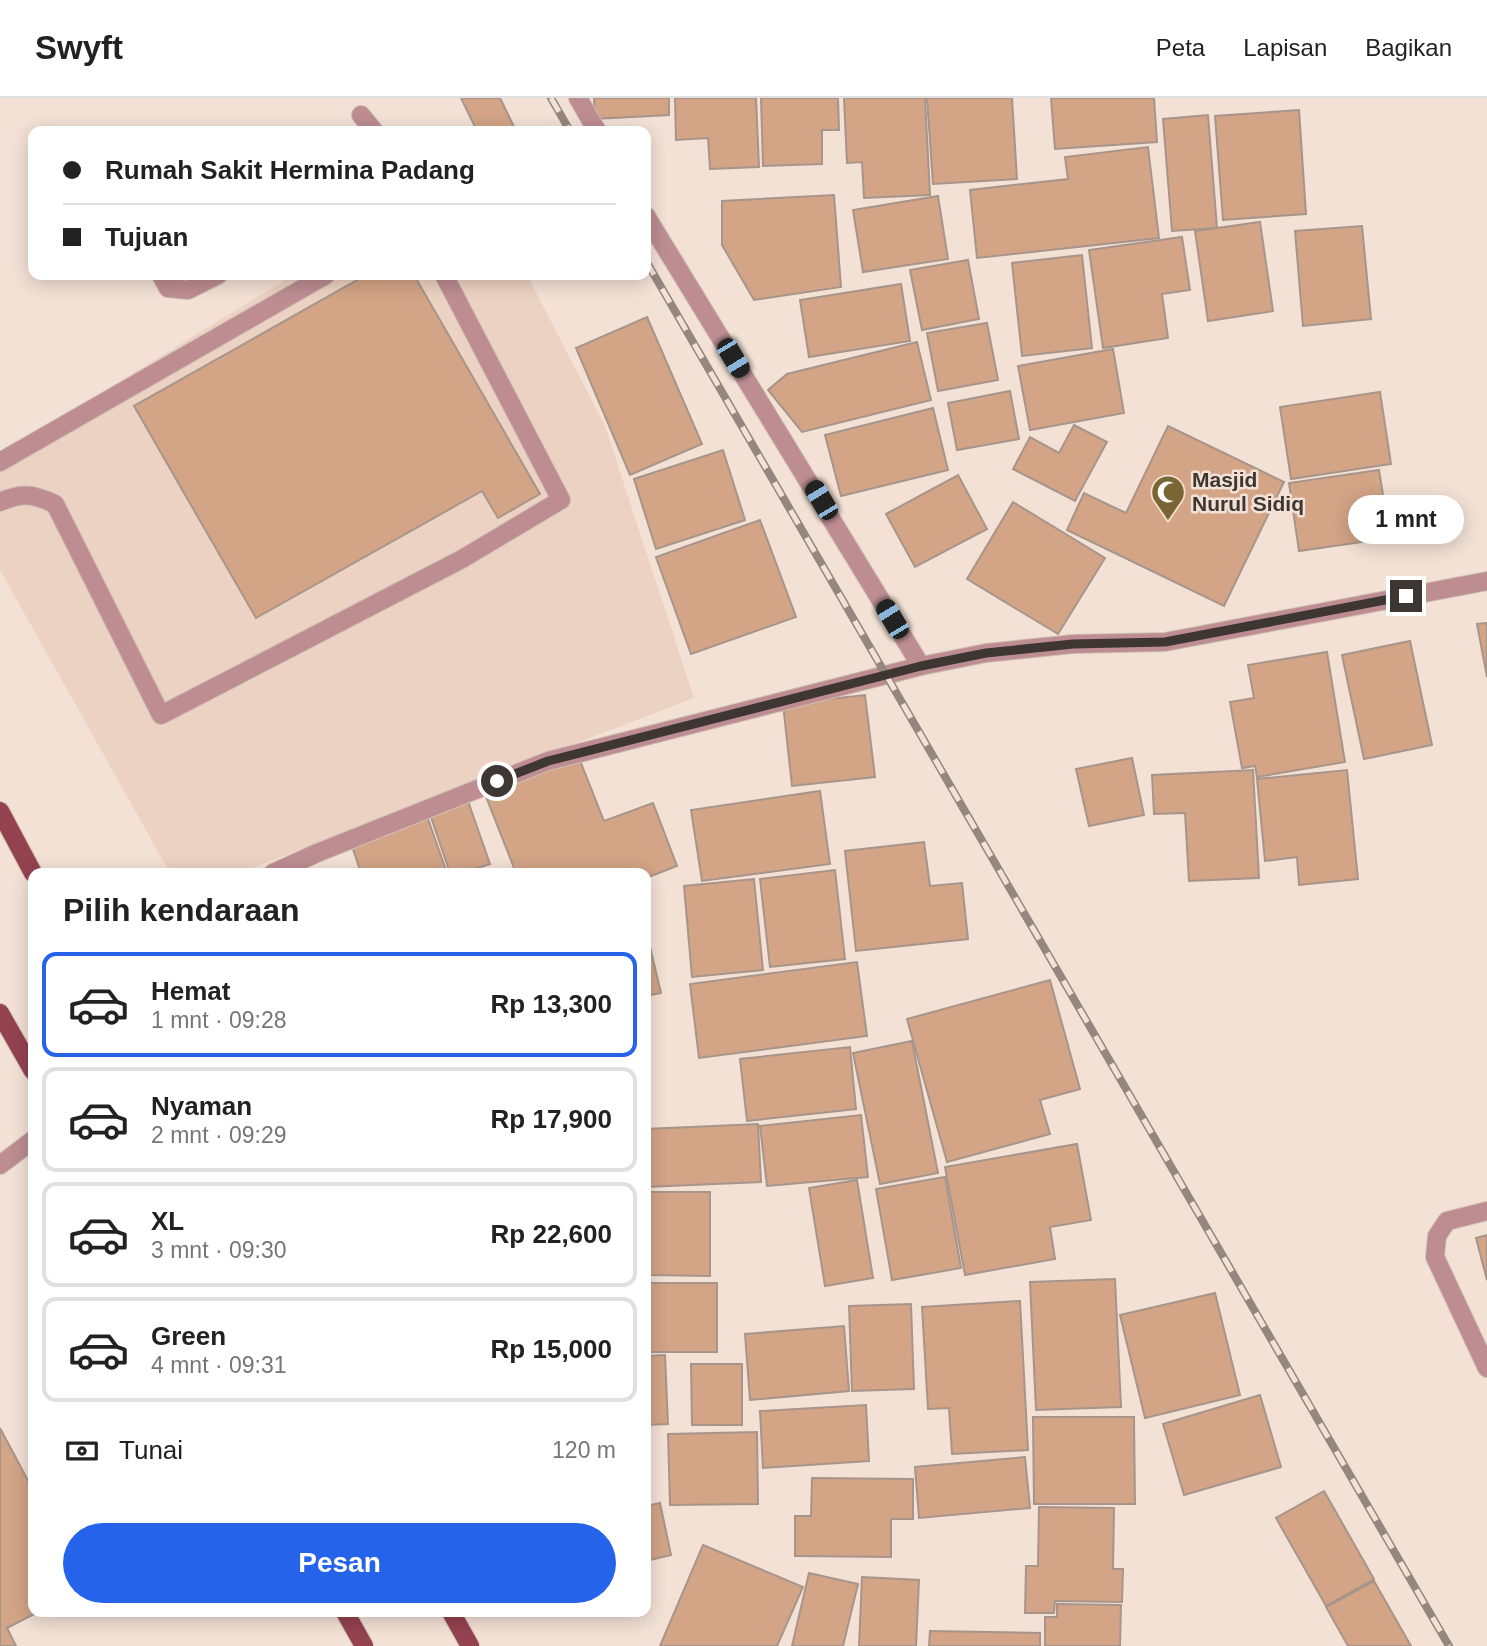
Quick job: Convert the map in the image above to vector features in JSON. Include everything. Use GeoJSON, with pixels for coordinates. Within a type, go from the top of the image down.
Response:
{"type":"FeatureCollection","features":[{"type":"Feature","properties":{"kind":"main road"},"geometry":{"type":"LineString","coordinates":[[0,811],[30,868]]}},
{"type":"Feature","properties":{"kind":"main road"},"geometry":{"type":"LineString","coordinates":[[0,1013],[28,1062]]}},
{"type":"Feature","properties":{"kind":"main road"},"geometry":{"type":"LineString","coordinates":[[348,1617],[364,1646]]}},
{"type":"Feature","properties":{"kind":"main road"},"geometry":{"type":"LineString","coordinates":[[454,1617],[470,1646]]}},
{"type":"Feature","properties":{"kind":"street"},"geometry":{"type":"LineString","coordinates":[[578,98],[594,126]]}},
{"type":"Feature","properties":{"kind":"street"},"geometry":{"type":"LineString","coordinates":[[360,115],[370,126]]}},
{"type":"Feature","properties":{"kind":"street"},"geometry":{"type":"LineString","coordinates":[[651,224],[921,666]]}},
{"type":"Feature","properties":{"kind":"street"},"geometry":{"type":"LineString","coordinates":[[164,280],[168,288],[188,290],[208,280]]}},
{"type":"Feature","properties":{"kind":"street"},"geometry":{"type":"LineString","coordinates":[[0,462],[317,280]]}},
{"type":"Feature","properties":{"kind":"street"},"geometry":{"type":"LineString","coordinates":[[0,502],[16,494],[37,496],[55,504],[160,715],[462,559],[561,500],[447,280]]}},
{"type":"Feature","properties":{"kind":"street"},"geometry":{"type":"LineString","coordinates":[[284,868],[548,761],[921,666],[986,653],[1073,644],[1165,642],[1487,580]]}},
{"type":"Feature","properties":{"kind":"street"},"geometry":{"type":"LineString","coordinates":[[0,1165],[28,1144]]}},
{"type":"Feature","properties":{"kind":"street"},"geometry":{"type":"LineString","coordinates":[[1487,1211],[1447,1221],[1437,1236],[1435,1256],[1487,1368]]}},
{"type":"Feature","properties":{"kind":"shaded area"},"geometry":{"type":"Polygon","coordinates":[[[285,280],[530,280],[605,426],[694,698],[252,868],[167,868],[0,570],[0,455],[285,280]]]}},
{"type":"Feature","properties":{"kind":"building"},"geometry":{"type":"Polygon","coordinates":[[[461,98],[500,98],[514,126],[475,126],[461,98]]]}},
{"type":"Feature","properties":{"kind":"building"},"geometry":{"type":"Polygon","coordinates":[[[594,98],[669,98],[669,115],[595,119],[594,98]]]}},
{"type":"Feature","properties":{"kind":"building"},"geometry":{"type":"Polygon","coordinates":[[[675,98],[756,98],[759,167],[710,169],[708,138],[676,140],[675,98]]]}},
{"type":"Feature","properties":{"kind":"building"},"geometry":{"type":"Polygon","coordinates":[[[761,98],[838,98],[839,130],[822,130],[822,164],[763,166],[761,98]]]}},
{"type":"Feature","properties":{"kind":"building"},"geometry":{"type":"Polygon","coordinates":[[[844,98],[925,98],[930,195],[864,198],[862,162],[847,163],[844,98]]]}},
{"type":"Feature","properties":{"kind":"building"},"geometry":{"type":"Polygon","coordinates":[[[927,98],[1012,98],[1017,179],[933,184],[927,98]]]}},
{"type":"Feature","properties":{"kind":"building"},"geometry":{"type":"Polygon","coordinates":[[[1051,98],[1154,98],[1157,142],[1055,149],[1051,98]]]}},
{"type":"Feature","properties":{"kind":"building"},"geometry":{"type":"Polygon","coordinates":[[[1299,110],[1306,214],[1223,220],[1215,116],[1299,110]]]}},
{"type":"Feature","properties":{"kind":"building"},"geometry":{"type":"Polygon","coordinates":[[[1208,115],[1217,228],[1172,231],[1163,119],[1208,115]]]}},
{"type":"Feature","properties":{"kind":"building"},"geometry":{"type":"Polygon","coordinates":[[[1148,147],[1159,238],[977,258],[970,190],[1068,179],[1065,157],[1148,147]]]}},
{"type":"Feature","properties":{"kind":"building"},"geometry":{"type":"Polygon","coordinates":[[[834,195],[841,287],[754,300],[722,245],[722,201],[834,195]]]}},
{"type":"Feature","properties":{"kind":"building"},"geometry":{"type":"Polygon","coordinates":[[[938,196],[948,259],[863,272],[853,210],[938,196]]]}},
{"type":"Feature","properties":{"kind":"building"},"geometry":{"type":"Polygon","coordinates":[[[1260,222],[1273,311],[1208,321],[1195,231],[1260,222]]]}},
{"type":"Feature","properties":{"kind":"building"},"geometry":{"type":"Polygon","coordinates":[[[1362,226],[1371,319],[1303,326],[1295,231],[1362,226]]]}},
{"type":"Feature","properties":{"kind":"building"},"geometry":{"type":"Polygon","coordinates":[[[1182,237],[1190,290],[1162,294],[1168,338],[1103,348],[1089,250],[1182,237]]]}},
{"type":"Feature","properties":{"kind":"building"},"geometry":{"type":"Polygon","coordinates":[[[1082,255],[1092,348],[1022,356],[1012,263],[1082,255]]]}},
{"type":"Feature","properties":{"kind":"building"},"geometry":{"type":"Polygon","coordinates":[[[968,260],[979,319],[922,330],[910,270],[968,260]]]}},
{"type":"Feature","properties":{"kind":"building"},"geometry":{"type":"Polygon","coordinates":[[[357,280],[417,280],[540,494],[498,518],[482,491],[256,618],[134,406],[357,280]]]}},
{"type":"Feature","properties":{"kind":"building"},"geometry":{"type":"Polygon","coordinates":[[[901,284],[910,341],[809,357],[800,300],[901,284]]]}},
{"type":"Feature","properties":{"kind":"building"},"geometry":{"type":"Polygon","coordinates":[[[647,317],[702,444],[630,475],[576,348],[647,317]]]}},
{"type":"Feature","properties":{"kind":"building"},"geometry":{"type":"Polygon","coordinates":[[[987,323],[998,380],[938,391],[927,333],[987,323]]]}},
{"type":"Feature","properties":{"kind":"building"},"geometry":{"type":"Polygon","coordinates":[[[917,342],[931,400],[802,432],[768,390],[787,374],[917,342]]]}},
{"type":"Feature","properties":{"kind":"building"},"geometry":{"type":"Polygon","coordinates":[[[1113,349],[1124,413],[1030,430],[1018,366],[1113,349]]]}},
{"type":"Feature","properties":{"kind":"building"},"geometry":{"type":"Polygon","coordinates":[[[1010,391],[1019,439],[957,450],[948,403],[1010,391]]]}},
{"type":"Feature","properties":{"kind":"building"},"geometry":{"type":"Polygon","coordinates":[[[1380,392],[1391,464],[1291,479],[1280,407],[1380,392]]]}},
{"type":"Feature","properties":{"kind":"building"},"geometry":{"type":"Polygon","coordinates":[[[933,408],[948,470],[841,496],[825,435],[933,408]]]}},
{"type":"Feature","properties":{"kind":"building"},"geometry":{"type":"Polygon","coordinates":[[[1074,425],[1107,442],[1075,501],[1013,469],[1030,437],[1059,453],[1074,425]]]}},
{"type":"Feature","properties":{"kind":"building","name":"Masjid Nurul Sidiq"},"geometry":{"type":"Polygon","coordinates":[[[1168,426],[1284,482],[1224,606],[1067,530],[1084,493],[1126,513],[1168,426]]]}},
{"type":"Feature","properties":{"kind":"building"},"geometry":{"type":"Polygon","coordinates":[[[723,450],[745,520],[656,549],[634,479],[723,450]]]}},
{"type":"Feature","properties":{"kind":"building"},"geometry":{"type":"Polygon","coordinates":[[[1379,470],[1390,538],[1299,551],[1289,483],[1379,470]]]}},
{"type":"Feature","properties":{"kind":"building"},"geometry":{"type":"Polygon","coordinates":[[[958,475],[987,529],[915,567],[886,514],[958,475]]]}},
{"type":"Feature","properties":{"kind":"building"},"geometry":{"type":"Polygon","coordinates":[[[1013,502],[1105,558],[1058,634],[967,579],[1013,502]]]}},
{"type":"Feature","properties":{"kind":"building"},"geometry":{"type":"Polygon","coordinates":[[[760,520],[796,617],[691,654],[656,557],[760,520]]]}},
{"type":"Feature","properties":{"kind":"building"},"geometry":{"type":"Polygon","coordinates":[[[1487,623],[1487,677],[1477,624],[1487,623]]]}},
{"type":"Feature","properties":{"kind":"building"},"geometry":{"type":"Polygon","coordinates":[[[1410,641],[1432,745],[1364,759],[1342,655],[1410,641]]]}},
{"type":"Feature","properties":{"kind":"building"},"geometry":{"type":"Polygon","coordinates":[[[1327,652],[1345,762],[1257,777],[1255,766],[1242,768],[1230,702],[1254,698],[1248,665],[1327,652]]]}},
{"type":"Feature","properties":{"kind":"building"},"geometry":{"type":"Polygon","coordinates":[[[865,695],[875,777],[792,786],[783,704],[865,695]]]}},
{"type":"Feature","properties":{"kind":"building"},"geometry":{"type":"Polygon","coordinates":[[[579,758],[604,821],[653,803],[677,866],[651,876],[651,868],[514,868],[485,794],[579,758]]]}},
{"type":"Feature","properties":{"kind":"building"},"geometry":{"type":"Polygon","coordinates":[[[1132,758],[1144,815],[1089,826],[1076,769],[1132,758]]]}},
{"type":"Feature","properties":{"kind":"building"},"geometry":{"type":"Polygon","coordinates":[[[1253,770],[1259,878],[1189,881],[1185,813],[1154,814],[1152,775],[1253,770]]]}},
{"type":"Feature","properties":{"kind":"building"},"geometry":{"type":"Polygon","coordinates":[[[1347,770],[1358,879],[1299,885],[1297,857],[1265,861],[1257,779],[1347,770]]]}},
{"type":"Feature","properties":{"kind":"building"},"geometry":{"type":"Polygon","coordinates":[[[820,791],[830,864],[702,881],[691,810],[820,791]]]}},
{"type":"Feature","properties":{"kind":"building"},"geometry":{"type":"Polygon","coordinates":[[[468,801],[490,864],[478,868],[448,868],[430,814],[468,801]]]}},
{"type":"Feature","properties":{"kind":"building"},"geometry":{"type":"Polygon","coordinates":[[[427,816],[445,868],[359,868],[351,843],[427,816]]]}},
{"type":"Feature","properties":{"kind":"building"},"geometry":{"type":"Polygon","coordinates":[[[924,842],[930,886],[962,883],[968,939],[856,951],[845,851],[924,842]]]}},
{"type":"Feature","properties":{"kind":"building"},"geometry":{"type":"Polygon","coordinates":[[[835,870],[845,959],[770,967],[760,879],[835,870]]]}},
{"type":"Feature","properties":{"kind":"building"},"geometry":{"type":"Polygon","coordinates":[[[754,879],[763,970],[692,977],[684,886],[754,879]]]}},
{"type":"Feature","properties":{"kind":"building"},"geometry":{"type":"Polygon","coordinates":[[[651,951],[661,993],[651,995],[651,951]]]}},
{"type":"Feature","properties":{"kind":"building"},"geometry":{"type":"Polygon","coordinates":[[[857,962],[867,1036],[699,1058],[690,984],[857,962]]]}},
{"type":"Feature","properties":{"kind":"building"},"geometry":{"type":"Polygon","coordinates":[[[1050,980],[1080,1089],[1040,1100],[1050,1134],[947,1162],[907,1019],[1050,980]]]}},
{"type":"Feature","properties":{"kind":"building"},"geometry":{"type":"Polygon","coordinates":[[[912,1041],[938,1173],[880,1184],[853,1053],[912,1041]]]}},
{"type":"Feature","properties":{"kind":"building"},"geometry":{"type":"Polygon","coordinates":[[[850,1047],[856,1109],[747,1121],[740,1059],[850,1047]]]}},
{"type":"Feature","properties":{"kind":"building"},"geometry":{"type":"Polygon","coordinates":[[[861,1115],[868,1177],[767,1186],[760,1126],[861,1115]]]}},
{"type":"Feature","properties":{"kind":"building"},"geometry":{"type":"Polygon","coordinates":[[[758,1124],[761,1182],[651,1187],[651,1129],[758,1124]]]}},
{"type":"Feature","properties":{"kind":"building"},"geometry":{"type":"Polygon","coordinates":[[[1077,1144],[1091,1220],[1050,1227],[1055,1259],[965,1275],[945,1167],[1077,1144]]]}},
{"type":"Feature","properties":{"kind":"building"},"geometry":{"type":"Polygon","coordinates":[[[945,1177],[961,1268],[892,1280],[876,1189],[945,1177]]]}},
{"type":"Feature","properties":{"kind":"building"},"geometry":{"type":"Polygon","coordinates":[[[857,1180],[873,1278],[825,1286],[809,1188],[857,1180]]]}},
{"type":"Feature","properties":{"kind":"building"},"geometry":{"type":"Polygon","coordinates":[[[651,1192],[710,1192],[710,1276],[651,1275],[651,1192]]]}},
{"type":"Feature","properties":{"kind":"building"},"geometry":{"type":"Polygon","coordinates":[[[1487,1235],[1487,1280],[1476,1238],[1487,1235]]]}},
{"type":"Feature","properties":{"kind":"building"},"geometry":{"type":"Polygon","coordinates":[[[1115,1279],[1121,1407],[1036,1410],[1030,1282],[1115,1279]]]}},
{"type":"Feature","properties":{"kind":"building"},"geometry":{"type":"Polygon","coordinates":[[[651,1283],[717,1283],[717,1352],[651,1352],[651,1283]]]}},
{"type":"Feature","properties":{"kind":"building"},"geometry":{"type":"Polygon","coordinates":[[[1215,1293],[1240,1395],[1145,1418],[1120,1315],[1215,1293]]]}},
{"type":"Feature","properties":{"kind":"building"},"geometry":{"type":"Polygon","coordinates":[[[1020,1301],[1028,1450],[952,1454],[949,1408],[928,1409],[922,1307],[1020,1301]]]}},
{"type":"Feature","properties":{"kind":"building"},"geometry":{"type":"Polygon","coordinates":[[[911,1304],[914,1389],[852,1391],[849,1306],[911,1304]]]}},
{"type":"Feature","properties":{"kind":"building"},"geometry":{"type":"Polygon","coordinates":[[[844,1326],[849,1391],[750,1400],[745,1334],[844,1326]]]}},
{"type":"Feature","properties":{"kind":"building"},"geometry":{"type":"Polygon","coordinates":[[[665,1355],[668,1424],[651,1425],[651,1356],[665,1355]]]}},
{"type":"Feature","properties":{"kind":"building"},"geometry":{"type":"Polygon","coordinates":[[[691,1364],[742,1364],[742,1425],[692,1425],[691,1364]]]}},
{"type":"Feature","properties":{"kind":"building"},"geometry":{"type":"Polygon","coordinates":[[[1260,1395],[1281,1467],[1184,1495],[1163,1424],[1260,1395]]]}},
{"type":"Feature","properties":{"kind":"building"},"geometry":{"type":"Polygon","coordinates":[[[866,1405],[869,1461],[763,1468],[760,1411],[866,1405]]]}},
{"type":"Feature","properties":{"kind":"building"},"geometry":{"type":"Polygon","coordinates":[[[1033,1417],[1134,1417],[1135,1504],[1034,1504],[1033,1417]]]}},
{"type":"Feature","properties":{"kind":"building"},"geometry":{"type":"Polygon","coordinates":[[[0,1428],[28,1481],[28,1617],[7,1628],[16,1646],[0,1646],[0,1428]]]}},
{"type":"Feature","properties":{"kind":"building"},"geometry":{"type":"Polygon","coordinates":[[[757,1432],[758,1504],[670,1505],[668,1434],[757,1432]]]}},
{"type":"Feature","properties":{"kind":"building"},"geometry":{"type":"Polygon","coordinates":[[[1025,1457],[1030,1508],[919,1518],[915,1467],[1025,1457]]]}},
{"type":"Feature","properties":{"kind":"building"},"geometry":{"type":"Polygon","coordinates":[[[812,1478],[913,1479],[913,1519],[891,1519],[891,1557],[795,1556],[795,1516],[811,1516],[812,1478]]]}},
{"type":"Feature","properties":{"kind":"building"},"geometry":{"type":"Polygon","coordinates":[[[1324,1491],[1374,1579],[1326,1606],[1276,1518],[1324,1491]]]}},
{"type":"Feature","properties":{"kind":"building"},"geometry":{"type":"Polygon","coordinates":[[[660,1503],[671,1555],[651,1560],[651,1505],[660,1503]]]}},
{"type":"Feature","properties":{"kind":"building"},"geometry":{"type":"Polygon","coordinates":[[[1039,1507],[1114,1508],[1113,1569],[1123,1569],[1122,1602],[1055,1601],[1054,1613],[1025,1613],[1026,1566],[1038,1566],[1039,1507]]]}},
{"type":"Feature","properties":{"kind":"building"},"geometry":{"type":"Polygon","coordinates":[[[703,1545],[803,1587],[777,1646],[660,1646],[703,1545]]]}},
{"type":"Feature","properties":{"kind":"building"},"geometry":{"type":"Polygon","coordinates":[[[809,1573],[858,1584],[843,1646],[792,1646],[809,1573]]]}},
{"type":"Feature","properties":{"kind":"building"},"geometry":{"type":"Polygon","coordinates":[[[862,1577],[919,1580],[916,1646],[859,1646],[862,1577]]]}},
{"type":"Feature","properties":{"kind":"building"},"geometry":{"type":"Polygon","coordinates":[[[1374,1581],[1411,1646],[1348,1646],[1326,1607],[1374,1581]]]}},
{"type":"Feature","properties":{"kind":"building"},"geometry":{"type":"Polygon","coordinates":[[[1057,1604],[1121,1605],[1120,1646],[1045,1646],[1045,1617],[1057,1617],[1057,1604]]]}},
{"type":"Feature","properties":{"kind":"building"},"geometry":{"type":"Polygon","coordinates":[[[930,1631],[1040,1633],[1040,1646],[929,1646],[930,1631]]]}},
{"type":"Feature","properties":{"kind":"railway"},"geometry":{"type":"LineString","coordinates":[[551,98],[567,126]]}},
{"type":"Feature","properties":{"kind":"railway"},"geometry":{"type":"LineString","coordinates":[[651,270],[1449,1646]]}},
{"type":"Feature","properties":{"kind":"place","name":"Masjid Nurul Sidiq"},"geometry":{"type":"Point","coordinates":[1168,522]}},
{"type":"Feature","properties":{"kind":"route"},"geometry":{"type":"LineString","coordinates":[[497,781],[548,761],[921,666],[986,653],[1073,644],[1165,642],[1406,596]]}}]}
